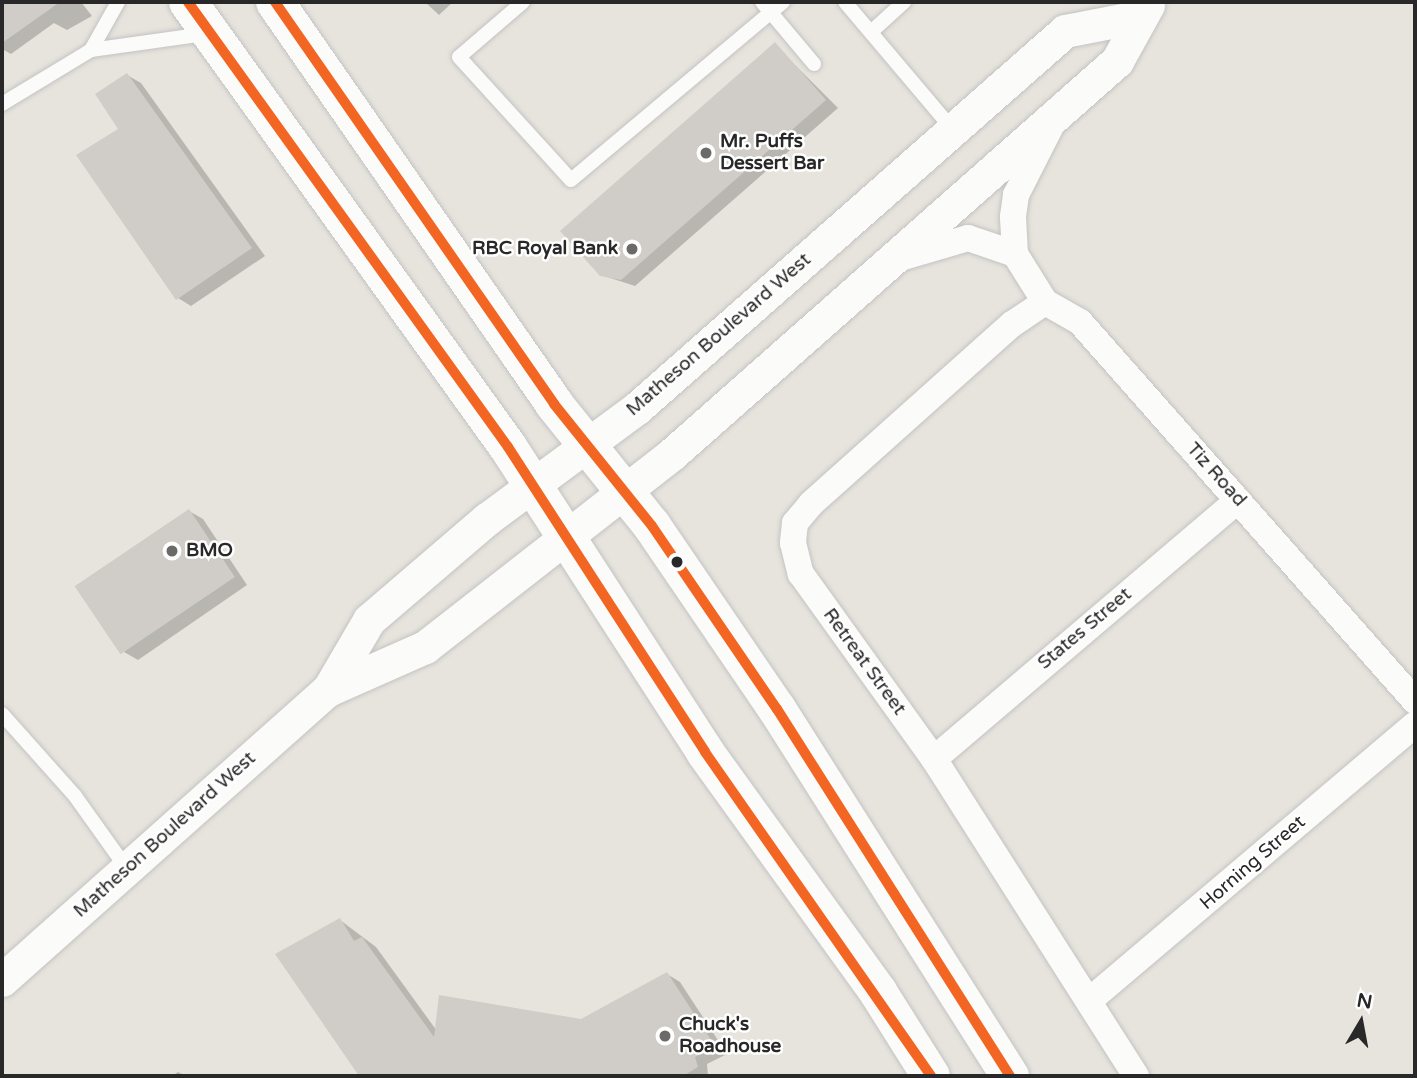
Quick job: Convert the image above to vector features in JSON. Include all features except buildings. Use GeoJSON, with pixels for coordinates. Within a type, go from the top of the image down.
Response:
{"type":"FeatureCollection","features":[{"type":"Feature","properties":{"kind":"main road"},"geometry":{"type":"LineString","coordinates":[[188,2],[533,486],[705,752],[878,992],[931,1076]]}},
{"type":"Feature","properties":{"kind":"main road"},"geometry":{"type":"LineString","coordinates":[[277,3],[587,446],[624,491],[777,709],[1010,1076]]}},
{"type":"Feature","properties":{"kind":"street","name":"Matheson Boulevard West"},"geometry":{"type":"LineString","coordinates":[[2,980],[328,690],[425,647],[624,491],[898,259],[1060,109],[1117,61],[1144,10]]}},
{"type":"Feature","properties":{"kind":"street","name":"Matheson Boulevard West"},"geometry":{"type":"LineString","coordinates":[[328,690],[369,620],[533,486],[587,446],[1065,31],[1144,10]]}},
{"type":"Feature","properties":{"kind":"street"},"geometry":{"type":"LineString","coordinates":[[898,259],[944,240],[968,239],[1015,254],[1016,195],[1060,109]]}},
{"type":"Feature","properties":{"kind":"street","name":"Tiz Road"},"geometry":{"type":"LineString","coordinates":[[1015,254],[1045,302],[1080,322],[1415,701]]}},
{"type":"Feature","properties":{"kind":"street","name":"Retreat Street"},"geometry":{"type":"LineString","coordinates":[[1045,302],[1012,324],[795,523],[801,574],[934,759],[1136,1076]]}},
{"type":"Feature","properties":{"kind":"street","name":"States Street"},"geometry":{"type":"LineString","coordinates":[[934,759],[1238,500]]}},
{"type":"Feature","properties":{"kind":"street","name":"Horning Street"},"geometry":{"type":"LineString","coordinates":[[1090,1000],[1415,724]]}},
{"type":"Feature","properties":{"kind":"lane"},"geometry":{"type":"LineString","coordinates":[[91,50],[118,2]]}},
{"type":"Feature","properties":{"kind":"lane"},"geometry":{"type":"LineString","coordinates":[[523,2],[459,57],[571,180],[766,7],[783,2]]}},
{"type":"Feature","properties":{"kind":"lane"},"geometry":{"type":"LineString","coordinates":[[845,2],[953,130]]}},
{"type":"Feature","properties":{"kind":"lane"},"geometry":{"type":"LineString","coordinates":[[871,32],[904,2]]}},
{"type":"Feature","properties":{"kind":"lane"},"geometry":{"type":"LineString","coordinates":[[766,7],[814,64]]}},
{"type":"Feature","properties":{"kind":"lane"},"geometry":{"type":"LineString","coordinates":[[2,104],[91,50],[209,33]]}},
{"type":"Feature","properties":{"kind":"lane"},"geometry":{"type":"LineString","coordinates":[[2,714],[75,796],[127,869]]}},
{"type":"Feature","properties":{"kind":"transit line"},"geometry":{"type":"LineString","coordinates":[[188,2],[508,447],[705,752],[931,1076]]}},
{"type":"Feature","properties":{"kind":"transit line"},"geometry":{"type":"LineString","coordinates":[[275,2],[554,404],[652,526],[777,709],[1010,1076]]}},
{"type":"Feature","properties":{"kind":"place","name":"Mr. Puffs Dessert Bar"},"geometry":{"type":"Point","coordinates":[706,153]}},
{"type":"Feature","properties":{"kind":"place","name":"RBC Royal Bank"},"geometry":{"type":"Point","coordinates":[632,249]}},
{"type":"Feature","properties":{"kind":"place","name":"BMO"},"geometry":{"type":"Point","coordinates":[172,551]}},
{"type":"Feature","properties":{"kind":"place","name":"Chuck's Roadhouse"},"geometry":{"type":"Point","coordinates":[665,1036]}}]}
